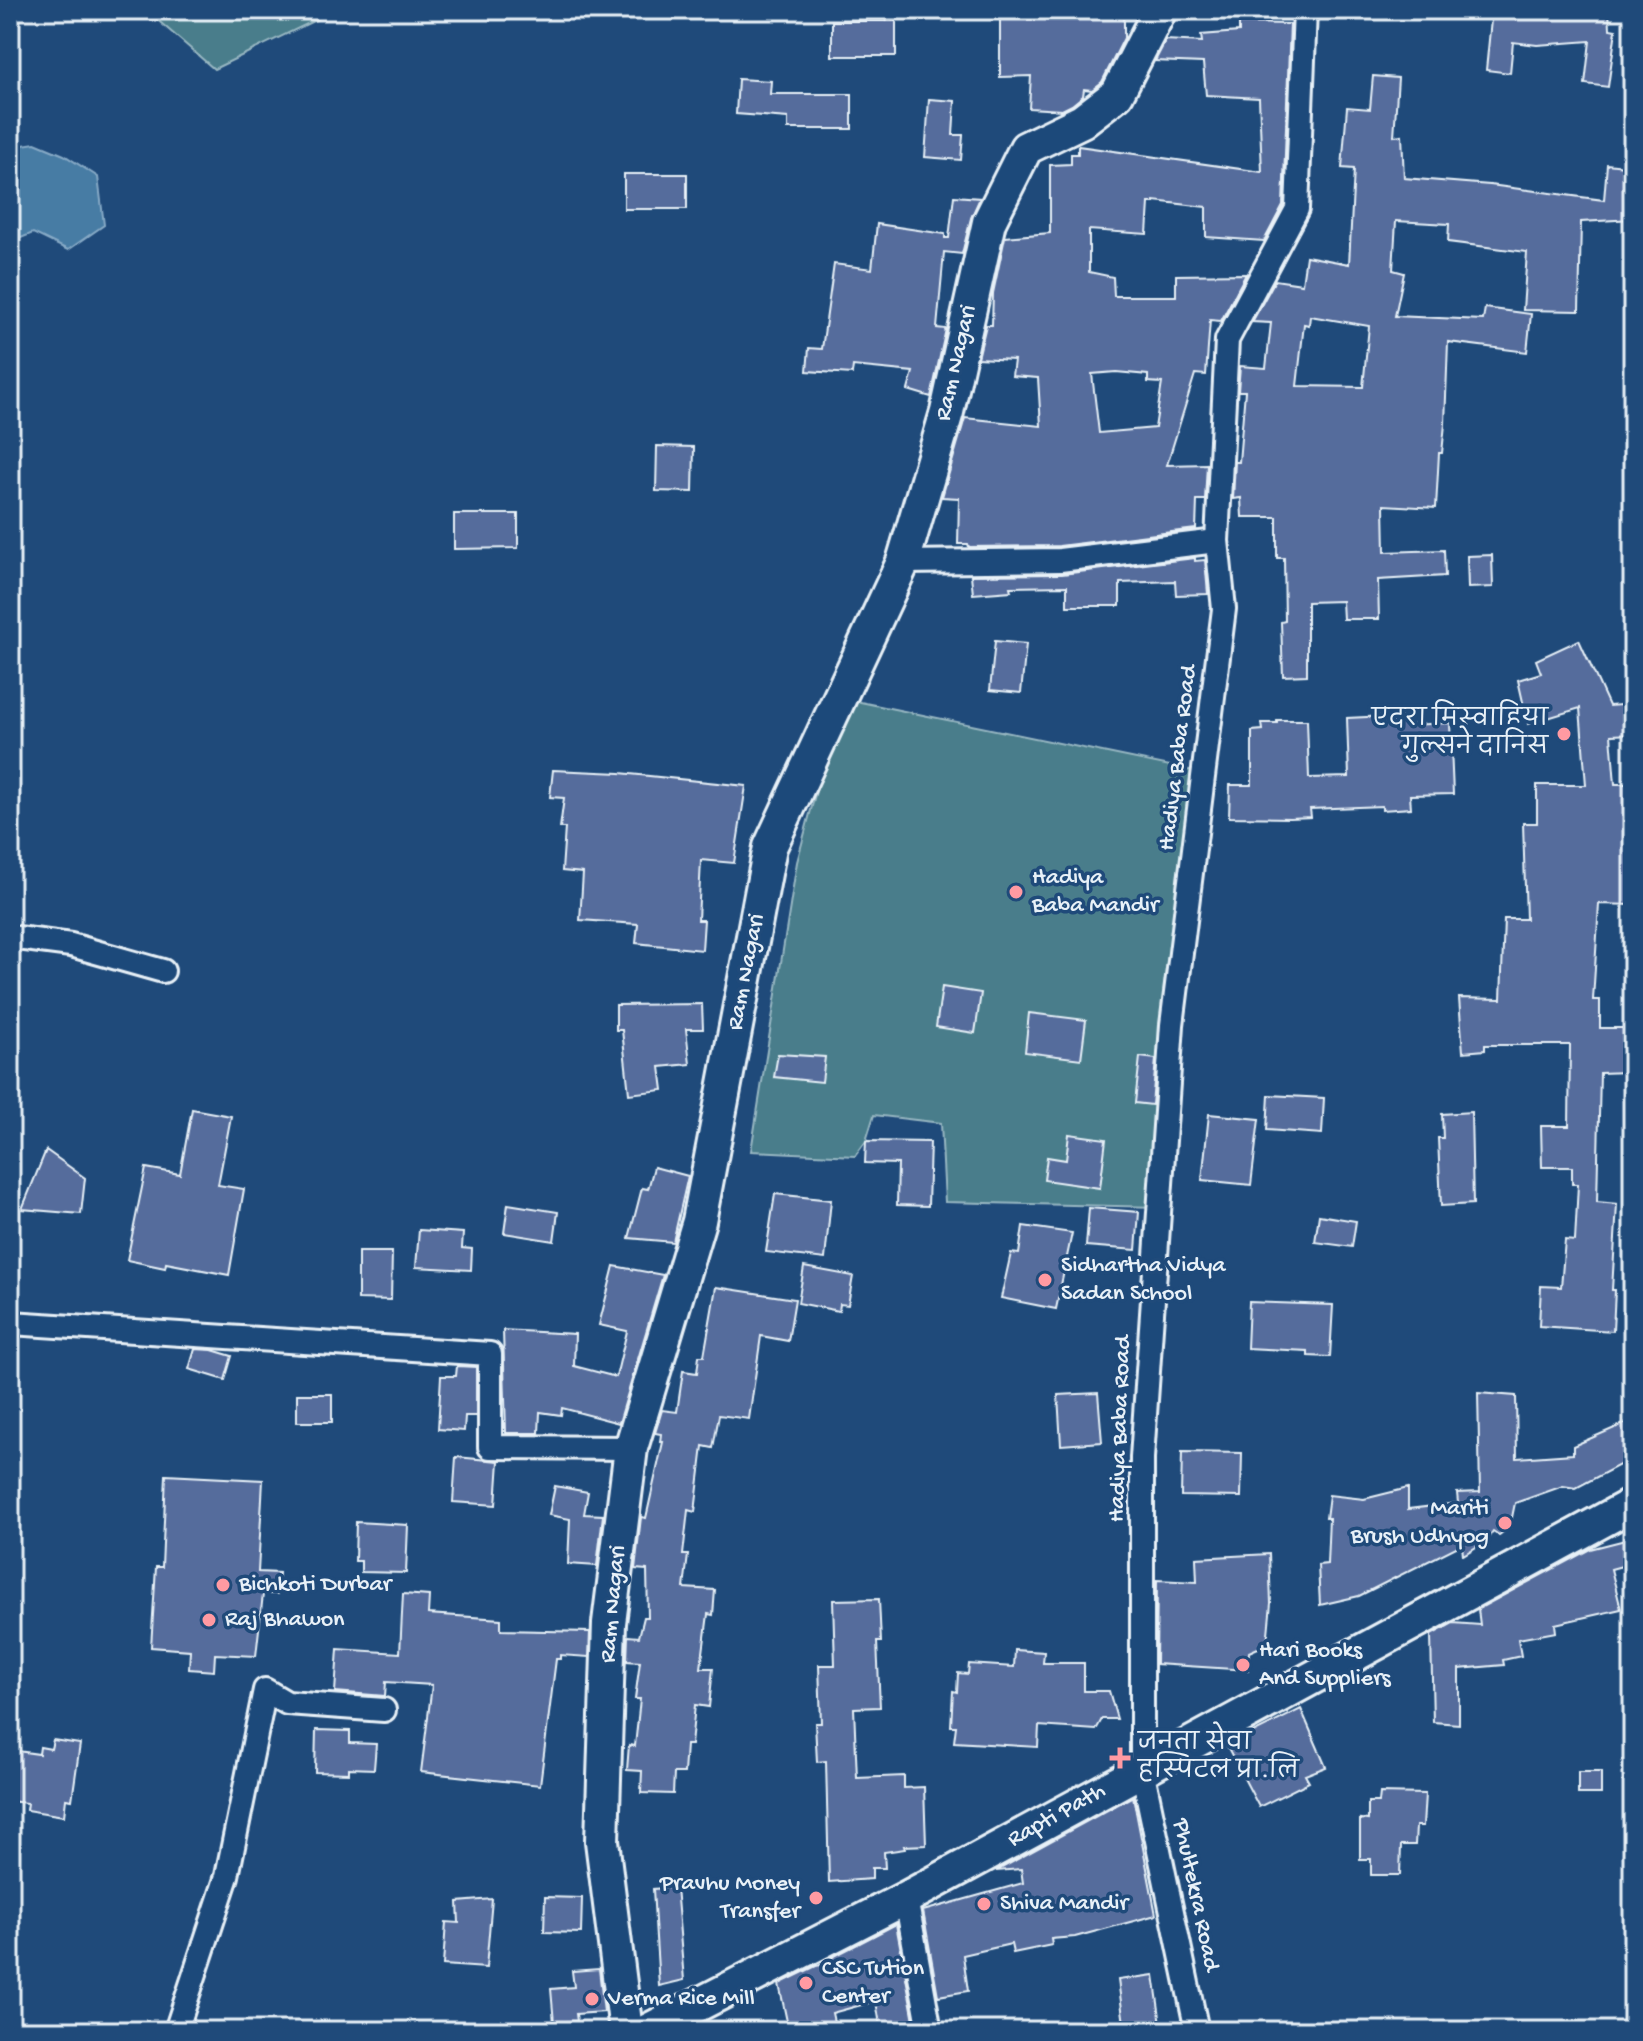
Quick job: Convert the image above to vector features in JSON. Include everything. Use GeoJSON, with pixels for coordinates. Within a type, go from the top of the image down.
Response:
{"type":"FeatureCollection","features":[{"type":"Feature","properties":{"kind":"main road","name":"Ram Nagari"},"geometry":{"type":"LineString","coordinates":[[626,2031],[602,1841],[609,1623],[631,1448],[699,1221],[770,847],[903,562],[947,412],[989,222],[1026,148],[1082,121],[1117,94],[1160,10]]}},
{"type":"Feature","properties":{"kind":"main road","name":"Rapti Path"},"geometry":{"type":"LineString","coordinates":[[647,2031],[906,1898],[1633,1504]]}},
{"type":"Feature","properties":{"kind":"street","name":"Hadiya Baba Road"},"geometry":{"type":"LineString","coordinates":[[1142,1769],[1142,1458],[1172,1025],[1224,609],[1217,541],[1227,340],[1297,209],[1305,10]]}},
{"type":"Feature","properties":{"kind":"street"},"geometry":{"type":"LineString","coordinates":[[903,562],[1060,560],[1217,541]]}},
{"type":"Feature","properties":{"kind":"street"},"geometry":{"type":"LineString","coordinates":[[10,937],[71,945],[163,971]]}},
{"type":"Feature","properties":{"kind":"street"},"geometry":{"type":"LineString","coordinates":[[11,1323],[490,1354],[490,1447],[631,1448]]}},
{"type":"Feature","properties":{"kind":"street"},"geometry":{"type":"LineString","coordinates":[[176,2031],[227,1876],[265,1690],[287,1703],[384,1710]]}},
{"type":"Feature","properties":{"kind":"street","name":"Phultekra Road"},"geometry":{"type":"LineString","coordinates":[[1142,1769],[1197,2031]]}},
{"type":"Feature","properties":{"kind":"street"},"geometry":{"type":"LineString","coordinates":[[906,1898],[930,2031]]}},
{"type":"Feature","properties":{"kind":"green space"},"geometry":{"type":"Polygon","coordinates":[[[146,10],[336,10],[214,69],[146,10]]]}},
{"type":"Feature","properties":{"kind":"green space"},"geometry":{"type":"Polygon","coordinates":[[[841,698],[1204,773],[1159,1207],[945,1202],[941,1123],[874,1115],[866,1141],[855,1156],[751,1151],[797,862],[841,698]]]}},
{"type":"Feature","properties":{"kind":"water"},"geometry":{"type":"Polygon","coordinates":[[[35,143],[64,155],[98,177],[104,225],[68,250],[33,233],[11,242],[16,146],[35,143]]]}},
{"type":"Feature","properties":{"kind":"building"},"geometry":{"type":"Polygon","coordinates":[[[1000,10],[1124,10],[1124,38],[1102,82],[1092,90],[1084,89],[1083,96],[1072,105],[1062,110],[1029,108],[1031,76],[1000,77],[1000,10]]]}},
{"type":"Feature","properties":{"kind":"building"},"geometry":{"type":"Polygon","coordinates":[[[1492,10],[1609,10],[1610,29],[1616,30],[1608,87],[1585,84],[1590,41],[1537,45],[1513,42],[1510,73],[1486,70],[1492,10]]]}},
{"type":"Feature","properties":{"kind":"building"},"geometry":{"type":"Polygon","coordinates":[[[832,21],[896,21],[896,56],[832,56],[832,21]]]}},
{"type":"Feature","properties":{"kind":"building"},"geometry":{"type":"Polygon","coordinates":[[[1239,23],[1290,24],[1283,205],[1264,241],[1206,237],[1206,207],[1154,201],[1149,203],[1147,234],[1089,230],[1089,272],[1113,277],[1114,296],[1176,296],[1176,275],[1246,274],[1221,321],[1210,320],[1206,375],[1195,374],[1167,465],[1207,464],[1205,500],[1197,500],[1196,529],[1059,546],[969,547],[968,544],[958,544],[959,498],[942,497],[965,418],[1041,426],[1038,378],[1012,376],[1014,360],[978,358],[986,325],[992,325],[993,293],[1005,237],[1050,233],[1050,165],[1071,164],[1071,154],[1078,154],[1078,146],[1262,172],[1259,98],[1206,95],[1203,63],[1155,61],[1166,40],[1202,42],[1201,35],[1239,32],[1239,23]],[[1116,372],[1092,374],[1099,433],[1155,428],[1162,383],[1148,382],[1148,375],[1116,372]]]}},
{"type":"Feature","properties":{"kind":"building"},"geometry":{"type":"Polygon","coordinates":[[[1373,76],[1398,78],[1394,136],[1402,135],[1404,178],[1490,185],[1604,200],[1607,164],[1633,167],[1633,219],[1581,222],[1579,311],[1523,310],[1527,252],[1448,242],[1449,224],[1396,221],[1393,270],[1404,273],[1395,316],[1483,320],[1485,308],[1531,314],[1527,352],[1448,342],[1445,424],[1442,453],[1439,453],[1436,508],[1384,505],[1385,552],[1444,550],[1445,576],[1378,580],[1379,619],[1343,619],[1342,601],[1307,602],[1307,675],[1283,676],[1281,622],[1285,621],[1284,558],[1277,558],[1277,517],[1242,517],[1241,498],[1233,499],[1245,391],[1238,391],[1240,366],[1266,368],[1271,323],[1252,322],[1275,280],[1302,284],[1306,256],[1349,264],[1354,169],[1342,168],[1347,107],[1370,109],[1373,76]],[[1310,316],[1309,325],[1304,324],[1297,386],[1363,387],[1369,326],[1310,316]]]}},
{"type":"Feature","properties":{"kind":"building"},"geometry":{"type":"Polygon","coordinates":[[[738,79],[771,81],[770,94],[852,94],[852,129],[788,129],[788,118],[736,114],[738,79]]]}},
{"type":"Feature","properties":{"kind":"building"},"geometry":{"type":"Polygon","coordinates":[[[929,99],[955,101],[953,135],[963,135],[961,160],[925,157],[929,99]]]}},
{"type":"Feature","properties":{"kind":"building"},"geometry":{"type":"Polygon","coordinates":[[[624,174],[687,174],[687,209],[624,209],[624,174]]]}},
{"type":"Feature","properties":{"kind":"building"},"geometry":{"type":"Polygon","coordinates":[[[954,196],[980,198],[971,218],[962,254],[944,252],[937,328],[946,329],[931,397],[908,390],[913,372],[853,366],[852,374],[807,371],[809,348],[822,349],[834,264],[872,269],[877,224],[945,234],[945,238],[949,238],[954,196]]]}},
{"type":"Feature","properties":{"kind":"building"},"geometry":{"type":"Polygon","coordinates":[[[657,446],[694,447],[693,492],[656,491],[657,446]]]}},
{"type":"Feature","properties":{"kind":"building"},"geometry":{"type":"Polygon","coordinates":[[[454,514],[518,514],[518,548],[454,549],[454,514]]]}},
{"type":"Feature","properties":{"kind":"building"},"geometry":{"type":"Polygon","coordinates":[[[1492,555],[1493,587],[1468,588],[1467,556],[1492,555]]]}},
{"type":"Feature","properties":{"kind":"building"},"geometry":{"type":"Polygon","coordinates":[[[1195,558],[1195,561],[1205,560],[1208,594],[1176,595],[1175,581],[1120,583],[1120,606],[1067,606],[1067,586],[1010,587],[1011,591],[973,594],[971,575],[1062,574],[1195,558]]]}},
{"type":"Feature","properties":{"kind":"building"},"geometry":{"type":"Polygon","coordinates":[[[1579,640],[1609,706],[1633,704],[1633,734],[1611,735],[1615,784],[1633,784],[1633,905],[1599,904],[1593,1000],[1600,1000],[1600,1028],[1628,1028],[1627,1072],[1600,1073],[1597,1202],[1617,1204],[1613,1331],[1539,1326],[1541,1286],[1561,1287],[1565,1240],[1575,1241],[1578,1184],[1572,1184],[1572,1167],[1542,1167],[1541,1126],[1569,1126],[1570,1045],[1485,1045],[1485,1050],[1463,1052],[1459,998],[1501,999],[1504,919],[1526,919],[1523,823],[1537,823],[1537,785],[1586,785],[1580,708],[1528,724],[1518,680],[1541,673],[1536,660],[1579,640]]]}},
{"type":"Feature","properties":{"kind":"building"},"geometry":{"type":"Polygon","coordinates":[[[995,641],[1026,644],[1021,693],[990,690],[995,641]]]}},
{"type":"Feature","properties":{"kind":"building"},"geometry":{"type":"Polygon","coordinates":[[[1407,715],[1408,725],[1450,723],[1453,794],[1410,795],[1411,808],[1310,809],[1311,817],[1229,817],[1230,785],[1252,785],[1252,731],[1263,730],[1262,723],[1307,720],[1309,778],[1349,777],[1347,718],[1407,715]]]}},
{"type":"Feature","properties":{"kind":"building"},"geometry":{"type":"Polygon","coordinates":[[[553,770],[620,773],[746,786],[734,863],[701,860],[698,920],[704,920],[702,950],[636,943],[638,924],[580,920],[583,873],[562,871],[565,828],[560,828],[564,798],[550,797],[553,770]]]}},
{"type":"Feature","properties":{"kind":"building"},"geometry":{"type":"Polygon","coordinates":[[[942,987],[981,993],[975,1033],[936,1027],[942,987]]]}},
{"type":"Feature","properties":{"kind":"building"},"geometry":{"type":"Polygon","coordinates":[[[702,1004],[703,1029],[686,1029],[690,1064],[660,1067],[663,1090],[629,1094],[622,1030],[616,1030],[616,1005],[702,1004]]]}},
{"type":"Feature","properties":{"kind":"building"},"geometry":{"type":"Polygon","coordinates":[[[1029,1013],[1086,1020],[1081,1059],[1025,1052],[1029,1013]]]}},
{"type":"Feature","properties":{"kind":"building"},"geometry":{"type":"Polygon","coordinates":[[[778,1054],[825,1057],[822,1082],[774,1077],[778,1054]]]}},
{"type":"Feature","properties":{"kind":"building"},"geometry":{"type":"Polygon","coordinates":[[[1140,1057],[1156,1059],[1152,1105],[1135,1103],[1140,1057]]]}},
{"type":"Feature","properties":{"kind":"building"},"geometry":{"type":"Polygon","coordinates":[[[1269,1095],[1324,1098],[1322,1134],[1267,1130],[1269,1095]]]}},
{"type":"Feature","properties":{"kind":"building"},"geometry":{"type":"Polygon","coordinates":[[[192,1109],[231,1116],[218,1185],[244,1189],[229,1275],[166,1263],[165,1268],[127,1260],[146,1168],[180,1174],[192,1109]]]}},
{"type":"Feature","properties":{"kind":"building"},"geometry":{"type":"Polygon","coordinates":[[[1471,1112],[1473,1204],[1441,1206],[1438,1138],[1443,1138],[1442,1114],[1471,1112]]]}},
{"type":"Feature","properties":{"kind":"building"},"geometry":{"type":"Polygon","coordinates":[[[1209,1114],[1259,1119],[1251,1185],[1202,1180],[1209,1114]]]}},
{"type":"Feature","properties":{"kind":"building"},"geometry":{"type":"Polygon","coordinates":[[[1069,1134],[1106,1139],[1100,1188],[1044,1180],[1047,1157],[1066,1160],[1069,1134]]]}},
{"type":"Feature","properties":{"kind":"building"},"geometry":{"type":"Polygon","coordinates":[[[866,1141],[930,1142],[928,1206],[897,1205],[898,1164],[865,1163],[866,1141]]]}},
{"type":"Feature","properties":{"kind":"building"},"geometry":{"type":"Polygon","coordinates":[[[46,1150],[85,1178],[81,1214],[22,1209],[46,1150]]]}},
{"type":"Feature","properties":{"kind":"building"},"geometry":{"type":"Polygon","coordinates":[[[654,1167],[688,1176],[673,1242],[629,1238],[642,1188],[648,1189],[654,1167]]]}},
{"type":"Feature","properties":{"kind":"building"},"geometry":{"type":"Polygon","coordinates":[[[775,1194],[831,1200],[825,1259],[766,1252],[775,1194]]]}},
{"type":"Feature","properties":{"kind":"building"},"geometry":{"type":"Polygon","coordinates":[[[508,1204],[558,1212],[554,1241],[504,1233],[508,1204]]]}},
{"type":"Feature","properties":{"kind":"building"},"geometry":{"type":"Polygon","coordinates":[[[1089,1208],[1139,1212],[1136,1250],[1086,1246],[1089,1208]]]}},
{"type":"Feature","properties":{"kind":"building"},"geometry":{"type":"Polygon","coordinates":[[[1319,1215],[1356,1221],[1352,1247],[1315,1242],[1319,1215]]]}},
{"type":"Feature","properties":{"kind":"building"},"geometry":{"type":"Polygon","coordinates":[[[1023,1226],[1072,1233],[1056,1309],[1001,1298],[1011,1253],[1019,1254],[1023,1226]]]}},
{"type":"Feature","properties":{"kind":"building"},"geometry":{"type":"Polygon","coordinates":[[[419,1230],[463,1233],[462,1248],[472,1249],[471,1270],[416,1267],[419,1230]]]}},
{"type":"Feature","properties":{"kind":"building"},"geometry":{"type":"Polygon","coordinates":[[[358,1252],[392,1252],[391,1300],[358,1299],[358,1252]]]}},
{"type":"Feature","properties":{"kind":"building"},"geometry":{"type":"Polygon","coordinates":[[[614,1266],[663,1275],[619,1423],[562,1408],[561,1415],[540,1412],[539,1433],[506,1433],[503,1330],[575,1334],[574,1366],[616,1377],[627,1331],[599,1325],[614,1266]]]}},
{"type":"Feature","properties":{"kind":"building"},"geometry":{"type":"Polygon","coordinates":[[[804,1267],[853,1276],[848,1305],[840,1304],[839,1311],[798,1303],[804,1267]]]}},
{"type":"Feature","properties":{"kind":"building"},"geometry":{"type":"Polygon","coordinates":[[[716,1287],[795,1299],[788,1341],[761,1336],[749,1419],[719,1415],[713,1448],[703,1446],[695,1512],[688,1510],[683,1555],[688,1555],[684,1588],[715,1590],[713,1615],[708,1614],[701,1668],[713,1668],[709,1707],[695,1705],[691,1745],[686,1745],[684,1773],[674,1773],[673,1794],[641,1793],[642,1771],[627,1770],[629,1745],[635,1746],[640,1699],[635,1699],[640,1662],[627,1661],[628,1636],[639,1637],[644,1617],[648,1617],[647,1570],[635,1569],[641,1517],[646,1518],[663,1442],[660,1442],[661,1434],[655,1433],[662,1410],[677,1412],[683,1371],[697,1373],[699,1356],[704,1356],[716,1287]]]}},
{"type":"Feature","properties":{"kind":"building"},"geometry":{"type":"Polygon","coordinates":[[[1249,1302],[1333,1305],[1330,1357],[1308,1356],[1308,1351],[1247,1348],[1249,1302]]]}},
{"type":"Feature","properties":{"kind":"building"},"geometry":{"type":"Polygon","coordinates":[[[195,1349],[232,1356],[225,1380],[189,1369],[195,1349]]]}},
{"type":"Feature","properties":{"kind":"building"},"geometry":{"type":"Polygon","coordinates":[[[457,1366],[476,1367],[476,1416],[465,1416],[464,1431],[438,1429],[441,1376],[456,1376],[457,1366]]]}},
{"type":"Feature","properties":{"kind":"building"},"geometry":{"type":"Polygon","coordinates":[[[1098,1393],[1102,1442],[1061,1445],[1058,1395],[1098,1393]]]}},
{"type":"Feature","properties":{"kind":"building"},"geometry":{"type":"Polygon","coordinates":[[[1478,1393],[1516,1396],[1517,1458],[1573,1454],[1573,1446],[1633,1420],[1633,1458],[1576,1488],[1563,1486],[1515,1503],[1510,1527],[1499,1535],[1493,1531],[1486,1541],[1463,1555],[1462,1544],[1359,1596],[1320,1605],[1318,1565],[1327,1564],[1329,1495],[1364,1499],[1408,1488],[1408,1509],[1458,1503],[1457,1493],[1480,1492],[1478,1393]]]}},
{"type":"Feature","properties":{"kind":"building"},"geometry":{"type":"Polygon","coordinates":[[[297,1394],[332,1394],[332,1422],[297,1422],[297,1394]]]}},
{"type":"Feature","properties":{"kind":"building"},"geometry":{"type":"Polygon","coordinates":[[[1182,1452],[1242,1453],[1241,1497],[1181,1496],[1182,1452]]]}},
{"type":"Feature","properties":{"kind":"building"},"geometry":{"type":"Polygon","coordinates":[[[456,1457],[499,1461],[496,1505],[453,1502],[456,1457]]]}},
{"type":"Feature","properties":{"kind":"building"},"geometry":{"type":"Polygon","coordinates":[[[166,1475],[263,1480],[258,1572],[279,1573],[277,1594],[263,1594],[256,1656],[215,1654],[214,1671],[189,1669],[190,1650],[151,1647],[156,1567],[162,1567],[166,1475]]]}},
{"type":"Feature","properties":{"kind":"building"},"geometry":{"type":"Polygon","coordinates":[[[555,1486],[588,1492],[584,1514],[603,1515],[597,1566],[568,1564],[570,1519],[549,1515],[555,1486]]]}},
{"type":"Feature","properties":{"kind":"building"},"geometry":{"type":"Polygon","coordinates":[[[356,1522],[408,1525],[406,1573],[361,1572],[361,1561],[355,1561],[356,1522]]]}},
{"type":"Feature","properties":{"kind":"building"},"geometry":{"type":"Polygon","coordinates":[[[1633,1538],[1633,1563],[1611,1569],[1621,1609],[1555,1624],[1556,1632],[1518,1639],[1521,1656],[1503,1660],[1504,1665],[1459,1669],[1459,1724],[1433,1722],[1431,1635],[1453,1623],[1480,1625],[1478,1609],[1590,1549],[1633,1538]]]}},
{"type":"Feature","properties":{"kind":"building"},"geometry":{"type":"Polygon","coordinates":[[[1269,1554],[1271,1603],[1267,1644],[1249,1652],[1248,1670],[1156,1664],[1157,1580],[1197,1582],[1196,1558],[1269,1554]]]}},
{"type":"Feature","properties":{"kind":"building"},"geometry":{"type":"Polygon","coordinates":[[[403,1594],[429,1596],[428,1614],[501,1619],[501,1630],[590,1632],[589,1657],[560,1655],[560,1659],[556,1659],[540,1785],[421,1772],[432,1685],[386,1682],[385,1696],[335,1692],[338,1649],[400,1653],[403,1594]]]}},
{"type":"Feature","properties":{"kind":"building"},"geometry":{"type":"Polygon","coordinates":[[[879,1599],[880,1707],[854,1708],[857,1778],[904,1776],[904,1788],[924,1787],[926,1845],[904,1846],[905,1849],[884,1852],[885,1868],[872,1868],[872,1879],[829,1882],[826,1761],[817,1762],[815,1723],[821,1723],[819,1665],[835,1665],[833,1600],[879,1599]]]}},
{"type":"Feature","properties":{"kind":"building"},"geometry":{"type":"Polygon","coordinates":[[[1015,1650],[1044,1652],[1043,1663],[1084,1663],[1084,1691],[1109,1691],[1117,1719],[1102,1719],[1096,1730],[1039,1726],[1038,1747],[954,1742],[956,1726],[951,1726],[953,1691],[957,1692],[958,1673],[968,1674],[969,1664],[1014,1667],[1015,1650]]]}},
{"type":"Feature","properties":{"kind":"building"},"geometry":{"type":"Polygon","coordinates":[[[1301,1709],[1326,1767],[1305,1775],[1309,1782],[1259,1807],[1227,1746],[1301,1709]]]}},
{"type":"Feature","properties":{"kind":"building"},"geometry":{"type":"Polygon","coordinates":[[[316,1730],[350,1731],[350,1743],[376,1744],[374,1769],[349,1768],[349,1773],[315,1772],[316,1730]]]}},
{"type":"Feature","properties":{"kind":"building"},"geometry":{"type":"Polygon","coordinates":[[[53,1740],[80,1744],[72,1800],[66,1799],[64,1816],[26,1810],[27,1803],[10,1801],[10,1750],[39,1754],[40,1747],[51,1749],[53,1740]]]}},
{"type":"Feature","properties":{"kind":"building"},"geometry":{"type":"Polygon","coordinates":[[[1578,1772],[1601,1772],[1601,1794],[1578,1794],[1578,1772]]]}},
{"type":"Feature","properties":{"kind":"building"},"geometry":{"type":"Polygon","coordinates":[[[1380,1793],[1425,1794],[1423,1826],[1416,1826],[1415,1845],[1401,1845],[1400,1875],[1371,1875],[1371,1859],[1360,1859],[1360,1819],[1368,1820],[1368,1802],[1379,1802],[1380,1793]]]}},
{"type":"Feature","properties":{"kind":"building"},"geometry":{"type":"Polygon","coordinates":[[[1133,1796],[1156,1915],[1075,1937],[1051,1939],[1052,1945],[1013,1953],[1011,1944],[963,1955],[968,1991],[938,1996],[923,1911],[1023,1883],[1021,1869],[996,1871],[1133,1796]]]}},
{"type":"Feature","properties":{"kind":"building"},"geometry":{"type":"Polygon","coordinates":[[[676,1887],[684,1980],[659,1986],[653,1889],[676,1887]]]}},
{"type":"Feature","properties":{"kind":"building"},"geometry":{"type":"Polygon","coordinates":[[[545,1897],[582,1898],[581,1933],[544,1932],[545,1897]]]}},
{"type":"Feature","properties":{"kind":"building"},"geometry":{"type":"Polygon","coordinates":[[[492,1899],[486,1968],[443,1965],[446,1922],[459,1923],[458,1902],[492,1899]]]}},
{"type":"Feature","properties":{"kind":"building"},"geometry":{"type":"Polygon","coordinates":[[[896,1924],[916,2031],[881,2031],[876,2001],[832,2013],[836,2031],[789,2031],[779,1984],[826,1964],[825,1961],[896,1924]]]}},
{"type":"Feature","properties":{"kind":"building","name":"Verma Rice Mill"},"geometry":{"type":"Polygon","coordinates":[[[599,1969],[604,2012],[576,2014],[577,2021],[554,2023],[551,1989],[574,1987],[572,1971],[599,1969]]]}},
{"type":"Feature","properties":{"kind":"building"},"geometry":{"type":"Polygon","coordinates":[[[1154,1975],[1162,2031],[1125,2031],[1118,1980],[1154,1975]]]}},
{"type":"Feature","properties":{"kind":"place","name":"एदरा मिस्वाहिया गुल्सने दानिस"},"geometry":{"type":"Point","coordinates":[1564,734]}},
{"type":"Feature","properties":{"kind":"place","name":"Hadiya Baba Mandir"},"geometry":{"type":"Point","coordinates":[1016,892]}},
{"type":"Feature","properties":{"kind":"place","name":"Sidhartha Vidya Sadan School"},"geometry":{"type":"Point","coordinates":[1045,1280]}},
{"type":"Feature","properties":{"kind":"place","name":"Mariti Brush Udhyog"},"geometry":{"type":"Point","coordinates":[1505,1523]}},
{"type":"Feature","properties":{"kind":"place","name":"Bichkoti Durbar"},"geometry":{"type":"Point","coordinates":[223,1585]}},
{"type":"Feature","properties":{"kind":"place","name":"Raj Bhawon"},"geometry":{"type":"Point","coordinates":[209,1620]}},
{"type":"Feature","properties":{"kind":"place","name":"Hari Books And Suppliers"},"geometry":{"type":"Point","coordinates":[1243,1665]}},
{"type":"Feature","properties":{"kind":"place","name":"जनता सेवा हस्पिटल प्रा.लि"},"geometry":{"type":"Point","coordinates":[1120,1758]}},
{"type":"Feature","properties":{"kind":"place","name":"Pravhu Money Transfer"},"geometry":{"type":"Point","coordinates":[816,1898]}},
{"type":"Feature","properties":{"kind":"place","name":"Shiva Mandir"},"geometry":{"type":"Point","coordinates":[984,1904]}},
{"type":"Feature","properties":{"kind":"place","name":"CSC Tution Center"},"geometry":{"type":"Point","coordinates":[806,1983]}},
{"type":"Feature","properties":{"kind":"place","name":"Verma Rice Mill"},"geometry":{"type":"Point","coordinates":[592,1999]}}]}
